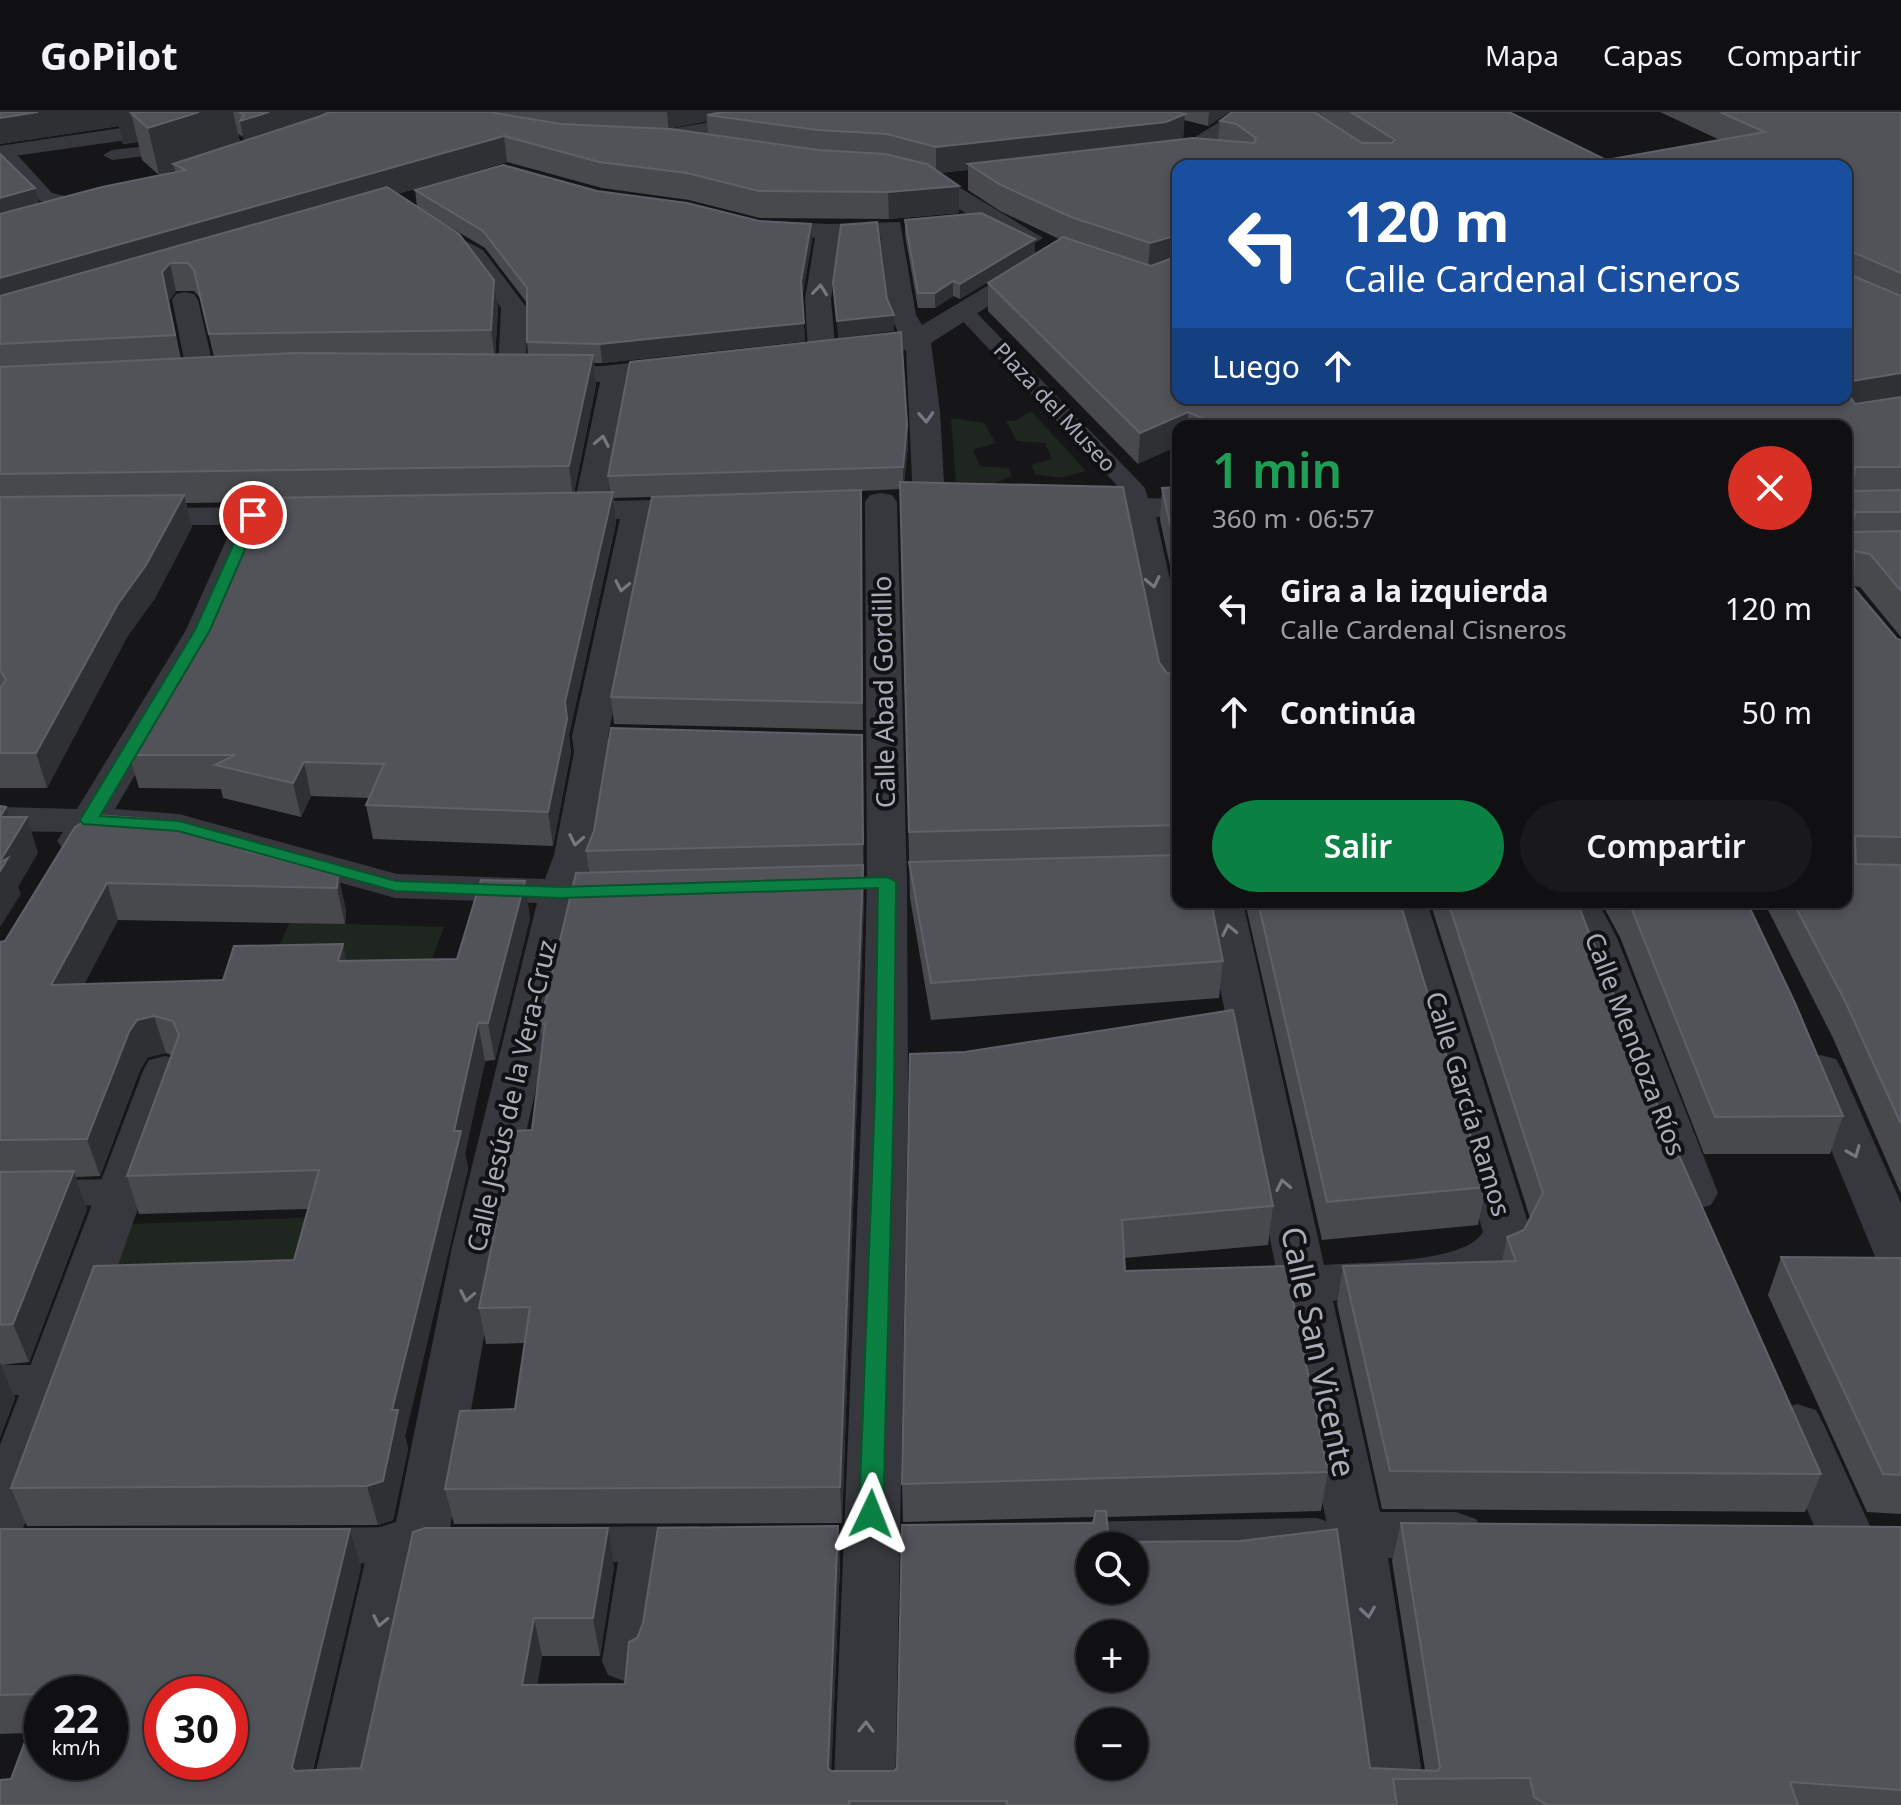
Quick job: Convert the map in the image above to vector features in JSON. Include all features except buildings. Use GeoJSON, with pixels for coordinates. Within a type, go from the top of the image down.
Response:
{"type":"FeatureCollection","features":[{"type":"Feature","properties":{"kind":"street"},"geometry":{"type":"LineString","coordinates":[[2,152],[276,112]]}},
{"type":"Feature","properties":{"kind":"street"},"geometry":{"type":"LineString","coordinates":[[717,151],[621,143],[691,135],[798,112]]}},
{"type":"Feature","properties":{"kind":"street"},"geometry":{"type":"LineString","coordinates":[[1122,163],[1168,158],[1189,151],[1207,136],[1250,112]]}},
{"type":"Feature","properties":{"kind":"street"},"geometry":{"type":"LineString","coordinates":[[67,120],[78,136],[99,141],[131,172]]}},
{"type":"Feature","properties":{"kind":"street"},"geometry":{"type":"LineString","coordinates":[[218,121],[237,141]]}},
{"type":"Feature","properties":{"kind":"street"},"geometry":{"type":"LineString","coordinates":[[1178,128],[1207,136]]}},
{"type":"Feature","properties":{"kind":"street"},"geometry":{"type":"LineString","coordinates":[[112,155],[205,144]]}},
{"type":"Feature","properties":{"kind":"street"},"geometry":{"type":"LineString","coordinates":[[1189,151],[1224,157]]}},
{"type":"Feature","properties":{"kind":"street"},"geometry":{"type":"LineString","coordinates":[[2,152],[46,197],[93,208]]}},
{"type":"Feature","properties":{"kind":"street"},"geometry":{"type":"LineString","coordinates":[[790,354],[917,340],[965,312],[1053,248],[990,219],[936,183],[887,170]]}},
{"type":"Feature","properties":{"kind":"street"},"geometry":{"type":"LineString","coordinates":[[0,181],[26,175]]}},
{"type":"Feature","properties":{"kind":"street"},"geometry":{"type":"LineString","coordinates":[[936,183],[967,179]]}},
{"type":"Feature","properties":{"kind":"street"},"geometry":{"type":"LineString","coordinates":[[58,219],[120,200]]}},
{"type":"Feature","properties":{"kind":"street"},"geometry":{"type":"LineString","coordinates":[[966,221],[990,219]]}},
{"type":"Feature","properties":{"kind":"street"},"geometry":{"type":"LineString","coordinates":[[732,221],[760,228],[828,231],[898,226],[903,315],[917,340]]}},
{"type":"Feature","properties":{"kind":"street"},"geometry":{"type":"LineString","coordinates":[[822,351],[818,299],[828,231]]}},
{"type":"Feature","properties":{"kind":"street"},"geometry":{"type":"LineString","coordinates":[[442,234],[474,255],[514,308],[512,371]]}},
{"type":"Feature","properties":{"kind":"street"},"geometry":{"type":"LineString","coordinates":[[179,291],[187,374],[233,373]]}},
{"type":"Feature","properties":{"kind":"street","name":"Plaza del Museo"},"geometry":{"type":"LineString","coordinates":[[965,312],[1137,493],[1138,506]]}},
{"type":"Feature","properties":{"kind":"street","name":"Calle Abad Gordillo"},"geometry":{"type":"LineString","coordinates":[[864,1805],[875,1544],[887,883],[870,745],[866,503],[944,502],[926,411],[917,340]]}},
{"type":"Feature","properties":{"kind":"street"},"geometry":{"type":"LineString","coordinates":[[482,370],[616,372],[711,362]]}},
{"type":"Feature","properties":{"kind":"street"},"geometry":{"type":"LineString","coordinates":[[589,511],[616,372]]}},
{"type":"Feature","properties":{"kind":"street"},"geometry":{"type":"LineString","coordinates":[[1033,504],[1172,508]]}},
{"type":"Feature","properties":{"kind":"street"},"geometry":{"type":"LineString","coordinates":[[525,512],[744,506]]}},
{"type":"Feature","properties":{"kind":"street"},"geometry":{"type":"LineString","coordinates":[[1138,506],[1172,668]]}},
{"type":"Feature","properties":{"kind":"street","name":"Calle Jesús de la Vera-Cruz"},"geometry":{"type":"LineString","coordinates":[[339,1805],[408,1545],[560,892],[574,855],[593,752],[607,739],[638,510]]}},
{"type":"Feature","properties":{"kind":"street"},"geometry":{"type":"LineString","coordinates":[[111,516],[333,514]]}},
{"type":"Feature","properties":{"kind":"street"},"geometry":{"type":"LineString","coordinates":[[55,877],[203,630],[253,515]]}},
{"type":"Feature","properties":{"kind":"street"},"geometry":{"type":"LineString","coordinates":[[0,819],[89,820],[179,826],[395,886],[560,892],[669,889]]}},
{"type":"Feature","properties":{"kind":"street","name":"Calle San Vicente"},"geometry":{"type":"LineString","coordinates":[[1224,908],[1357,1535],[1396,1805]]}},
{"type":"Feature","properties":{"kind":"street","name":"Calle García Ramos"},"geometry":{"type":"LineString","coordinates":[[1303,1285],[1451,1272],[1495,1254],[1507,1232],[1409,908]]}},
{"type":"Feature","properties":{"kind":"street","name":"Calle Mendoza Ríos"},"geometry":{"type":"LineString","coordinates":[[1581,908],[1596,938],[1680,1161],[1712,1233]]}},
{"type":"Feature","properties":{"kind":"street"},"geometry":{"type":"LineString","coordinates":[[1801,1026],[1901,1259]]}},
{"type":"Feature","properties":{"kind":"street"},"geometry":{"type":"LineString","coordinates":[[10,1537],[50,1380],[165,1071]]}},
{"type":"Feature","properties":{"kind":"street"},"geometry":{"type":"LineString","coordinates":[[0,1194],[120,1192]]}},
{"type":"Feature","properties":{"kind":"street"},"geometry":{"type":"LineString","coordinates":[[1777,1379],[1824,1537],[1901,1539]]}},
{"type":"Feature","properties":{"kind":"street"},"geometry":{"type":"LineString","coordinates":[[0,1380],[50,1380]]}},
{"type":"Feature","properties":{"kind":"street"},"geometry":{"type":"LineString","coordinates":[[1027,1541],[1357,1535],[1499,1536]]}},
{"type":"Feature","properties":{"kind":"street"},"geometry":{"type":"LineString","coordinates":[[530,1545],[733,1544]]}},
{"type":"Feature","properties":{"kind":"street"},"geometry":{"type":"LineString","coordinates":[[278,1546],[466,1545]]}},
{"type":"Feature","properties":{"kind":"street"},"geometry":{"type":"LineString","coordinates":[[624,1661],[642,1545]]}},
{"type":"Feature","properties":{"kind":"shaded area"},"geometry":{"type":"Polygon","coordinates":[[[1031,411],[1086,471],[1060,478],[1035,474],[1031,465],[1052,459],[1045,443],[1017,441],[1006,421],[1017,420],[1031,411]]]}},
{"type":"Feature","properties":{"kind":"shaded area"},"geometry":{"type":"Polygon","coordinates":[[[951,419],[985,423],[995,443],[973,450],[980,466],[1009,468],[1012,476],[995,483],[956,482],[951,419]]]}},
{"type":"Feature","properties":{"kind":"shaded area"},"geometry":{"type":"Polygon","coordinates":[[[290,922],[444,927],[427,972],[269,967],[290,922]]]}},
{"type":"Feature","properties":{"kind":"shaded area"},"geometry":{"type":"Polygon","coordinates":[[[322,1217],[305,1289],[107,1297],[131,1224],[322,1217]]]}},
{"type":"Feature","properties":{"kind":"route"},"geometry":{"type":"LineString","coordinates":[[253,515],[203,630],[89,820],[179,826],[395,886],[560,892],[887,882],[885,1096],[871,1514]]}}]}
